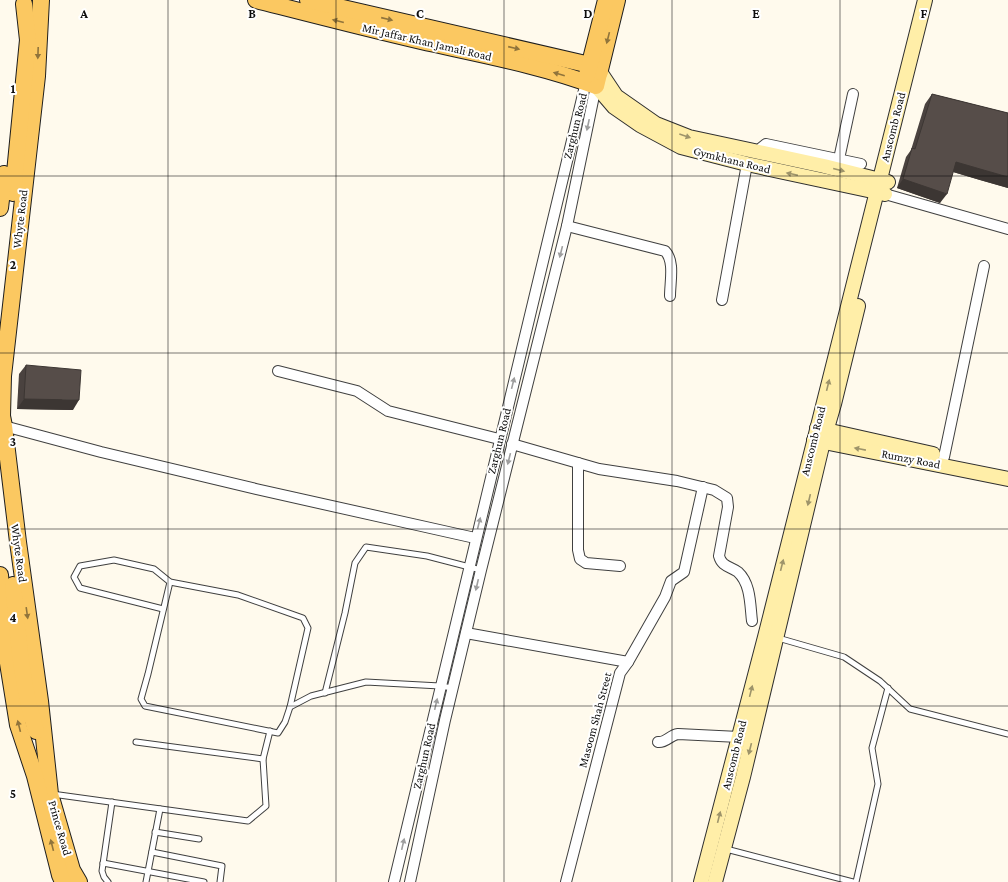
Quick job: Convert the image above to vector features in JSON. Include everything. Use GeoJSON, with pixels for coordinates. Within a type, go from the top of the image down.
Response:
{"type":"FeatureCollection","features":[{"type":"Feature","properties":{"kind":"main road","name":"Mir Jaffar Khan Jamali Road"},"geometry":{"type":"LineString","coordinates":[[256,0],[394,35],[525,64],[593,77]]}},
{"type":"Feature","properties":{"kind":"main road","name":"Mir Jaffar Khan Jamali Road"},"geometry":{"type":"LineString","coordinates":[[308,0],[593,77]]}},
{"type":"Feature","properties":{"kind":"main road","name":"Zarghun Road"},"geometry":{"type":"LineString","coordinates":[[593,77],[606,0]]}},
{"type":"Feature","properties":{"kind":"main road","name":"Zarghun Road"},"geometry":{"type":"LineString","coordinates":[[593,77],[617,0]]}},
{"type":"Feature","properties":{"kind":"main road","name":"Whyte Road"},"geometry":{"type":"LineString","coordinates":[[24,2],[28,40]]}},
{"type":"Feature","properties":{"kind":"main road","name":"Whyte Road"},"geometry":{"type":"LineString","coordinates":[[0,208],[20,21],[24,2]]}},
{"type":"Feature","properties":{"kind":"main road","name":"Whyte Road"},"geometry":{"type":"LineString","coordinates":[[28,40],[41,3]]}},
{"type":"Feature","properties":{"kind":"main road","name":"Whyte Road"},"geometry":{"type":"LineString","coordinates":[[41,3],[37,76],[3,376],[2,416],[40,702],[41,774]]}},
{"type":"Feature","properties":{"kind":"main road"},"geometry":{"type":"LineString","coordinates":[[0,322],[28,40]]}},
{"type":"Feature","properties":{"kind":"main road"},"geometry":{"type":"LineString","coordinates":[[0,461],[22,672],[41,774]]}},
{"type":"Feature","properties":{"kind":"main road","name":"Whyte Road"},"geometry":{"type":"LineString","coordinates":[[0,576],[8,663],[18,726],[41,774]]}},
{"type":"Feature","properties":{"kind":"main road","name":"Prince Road"},"geometry":{"type":"LineString","coordinates":[[41,774],[60,875],[63,882]]}},
{"type":"Feature","properties":{"kind":"main road","name":"Prince Road"},"geometry":{"type":"LineString","coordinates":[[44,793],[72,870],[79,882]]}},
{"type":"Feature","properties":{"kind":"street","name":"Anscomb Road"},"geometry":{"type":"LineString","coordinates":[[701,882],[718,846],[882,187],[925,0]]}},
{"type":"Feature","properties":{"kind":"street","name":"Anscomb Road"},"geometry":{"type":"LineString","coordinates":[[882,187],[914,80],[932,0]]}},
{"type":"Feature","properties":{"kind":"street"},"geometry":{"type":"LineString","coordinates":[[593,77],[616,96],[656,124],[690,137],[824,166],[1008,229]]}},
{"type":"Feature","properties":{"kind":"street","name":"Gymkhana Road"},"geometry":{"type":"LineString","coordinates":[[593,77],[614,107],[640,125],[681,147],[747,164],[882,187]]}},
{"type":"Feature","properties":{"kind":"street","name":"Zarghun Road"},"geometry":{"type":"LineString","coordinates":[[410,882],[481,570],[567,226],[593,77]]}},
{"type":"Feature","properties":{"kind":"street","name":"Zarghun Road"},"geometry":{"type":"LineString","coordinates":[[394,882],[499,439],[593,77]]}},
{"type":"Feature","properties":{"kind":"street"},"geometry":{"type":"LineString","coordinates":[[839,159],[853,94]]}},
{"type":"Feature","properties":{"kind":"street"},"geometry":{"type":"LineString","coordinates":[[761,152],[761,148],[766,144],[861,164]]}},
{"type":"Feature","properties":{"kind":"street"},"geometry":{"type":"LineString","coordinates":[[722,300],[747,164]]}},
{"type":"Feature","properties":{"kind":"street"},"geometry":{"type":"LineString","coordinates":[[567,226],[665,251],[669,254],[671,261],[670,296]]}},
{"type":"Feature","properties":{"kind":"street"},"geometry":{"type":"LineString","coordinates":[[944,457],[984,266]]}},
{"type":"Feature","properties":{"kind":"street"},"geometry":{"type":"LineString","coordinates":[[278,371],[357,391],[388,411],[499,439]]}},
{"type":"Feature","properties":{"kind":"street"},"geometry":{"type":"LineString","coordinates":[[4,426],[101,452],[256,489],[475,538]]}},
{"type":"Feature","properties":{"kind":"street","name":"Rumzy Road"},"geometry":{"type":"LineString","coordinates":[[820,435],[944,457],[1008,471]]}},
{"type":"Feature","properties":{"kind":"street","name":"Rumzy Road"},"geometry":{"type":"LineString","coordinates":[[820,435],[1008,479]]}},
{"type":"Feature","properties":{"kind":"street"},"geometry":{"type":"LineString","coordinates":[[512,444],[599,469],[677,481],[703,487],[714,490],[726,498],[728,507],[719,556],[720,562],[737,572],[744,581],[749,597],[752,621]]}},
{"type":"Feature","properties":{"kind":"street"},"geometry":{"type":"LineString","coordinates":[[578,463],[578,550],[580,558],[586,564],[620,566]]}},
{"type":"Feature","properties":{"kind":"street","name":"Masoom Shah Street"},"geometry":{"type":"LineString","coordinates":[[566,882],[620,673],[628,662],[665,598],[671,581],[684,572],[703,487]]}},
{"type":"Feature","properties":{"kind":"street"},"geometry":{"type":"LineString","coordinates":[[466,633],[628,662]]}},
{"type":"Feature","properties":{"kind":"street","name":"Anscomb Road"},"geometry":{"type":"LineString","coordinates":[[715,882],[718,846],[739,737],[771,637]]}},
{"type":"Feature","properties":{"kind":"street"},"geometry":{"type":"LineString","coordinates":[[658,742],[665,741],[672,735],[678,734],[739,737]]}},
{"type":"Feature","properties":{"kind":"lane"},"geometry":{"type":"LineString","coordinates":[[324,693],[345,613],[355,563],[366,547],[426,556],[481,570]]}},
{"type":"Feature","properties":{"kind":"lane"},"geometry":{"type":"LineString","coordinates":[[163,609],[80,588],[74,577],[80,566],[114,560],[154,569],[170,582],[238,594],[303,618],[308,628],[290,707],[285,722],[278,733],[146,706],[141,699],[170,582]]}},
{"type":"Feature","properties":{"kind":"lane"},"geometry":{"type":"LineString","coordinates":[[771,637],[844,657],[880,680],[910,709],[1008,734]]}},
{"type":"Feature","properties":{"kind":"lane"},"geometry":{"type":"LineString","coordinates":[[290,707],[311,696],[366,682],[453,688]]}},
{"type":"Feature","properties":{"kind":"lane"},"geometry":{"type":"LineString","coordinates":[[856,882],[878,784],[872,748],[888,688]]}},
{"type":"Feature","properties":{"kind":"lane"},"geometry":{"type":"LineString","coordinates":[[44,793],[248,821],[266,806],[264,759],[270,731]]}},
{"type":"Feature","properties":{"kind":"lane"},"geometry":{"type":"LineString","coordinates":[[136,742],[264,759]]}},
{"type":"Feature","properties":{"kind":"lane"},"geometry":{"type":"LineString","coordinates":[[108,882],[102,871],[112,802]]}},
{"type":"Feature","properties":{"kind":"lane"},"geometry":{"type":"LineString","coordinates":[[146,882],[160,809]]}},
{"type":"Feature","properties":{"kind":"lane"},"geometry":{"type":"LineString","coordinates":[[155,832],[199,839]]}},
{"type":"Feature","properties":{"kind":"lane"},"geometry":{"type":"LineString","coordinates":[[718,846],[853,882]]}},
{"type":"Feature","properties":{"kind":"lane"},"geometry":{"type":"LineString","coordinates":[[152,852],[222,866],[220,882]]}},
{"type":"Feature","properties":{"kind":"lane"},"geometry":{"type":"LineString","coordinates":[[103,863],[204,882]]}},
{"type":"Feature","properties":{"kind":"building"},"geometry":{"type":"Polygon","coordinates":[[[932,94],[1008,113],[1008,177],[956,162],[947,194],[903,179],[912,148],[915,149],[932,94]]]}},
{"type":"Feature","properties":{"kind":"building"},"geometry":{"type":"Polygon","coordinates":[[[26,365],[81,370],[79,400],[24,399],[26,365]]]}}]}
